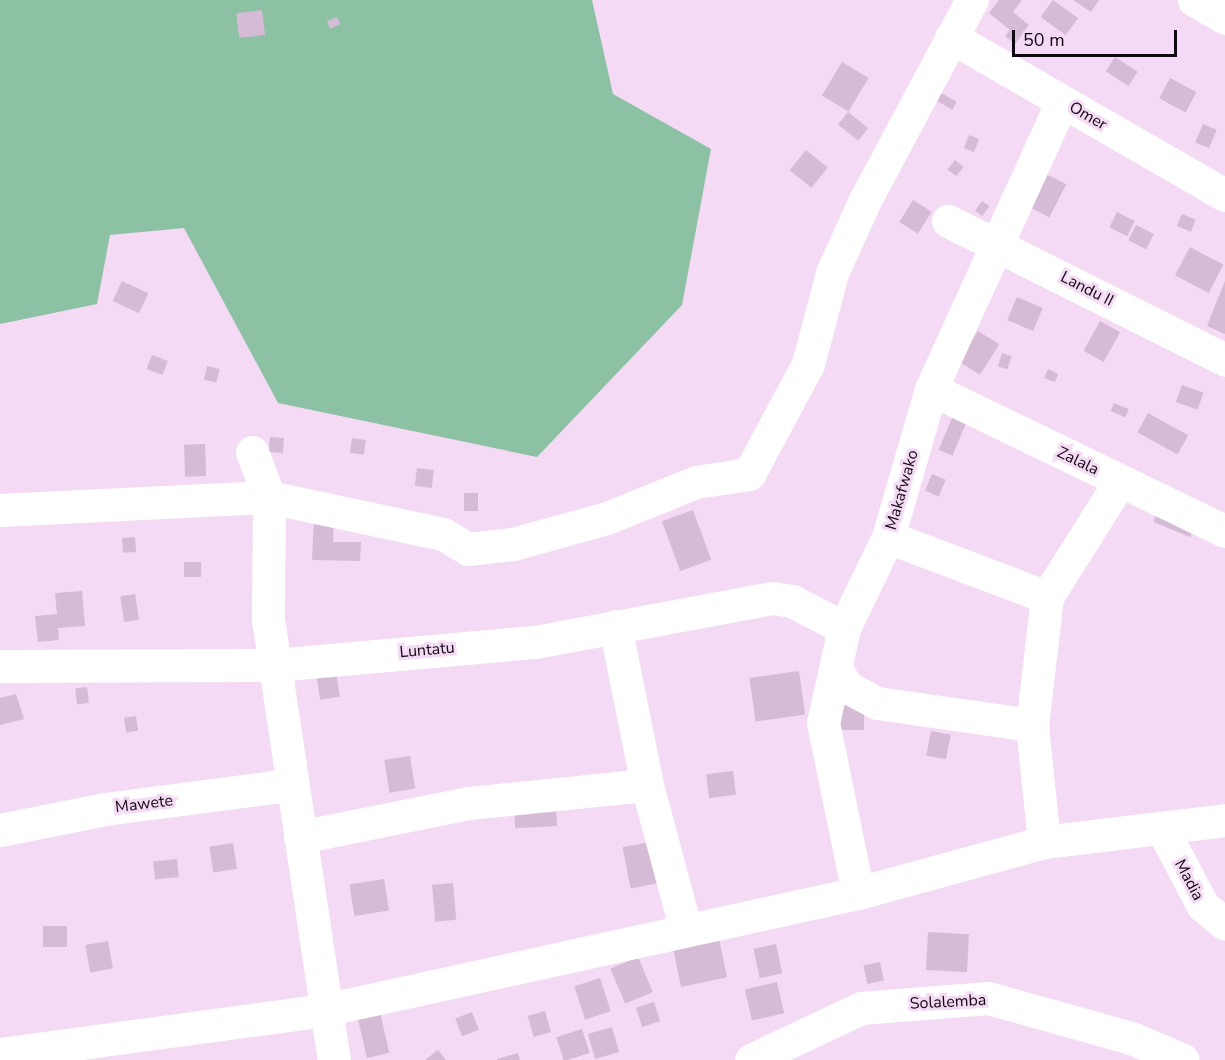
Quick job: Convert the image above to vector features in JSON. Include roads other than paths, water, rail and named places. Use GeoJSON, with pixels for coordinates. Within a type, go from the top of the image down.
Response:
{"type":"FeatureCollection","features":[{"type":"Feature","properties":{"kind":"street"},"geometry":{"type":"LineString","coordinates":[[0,510],[268,497],[443,534],[468,549],[513,544],[607,518],[696,482],[749,474],[808,364],[832,273],[864,202],[972,0]]}},
{"type":"Feature","properties":{"kind":"street"},"geometry":{"type":"LineString","coordinates":[[1194,0],[1225,18]]}},
{"type":"Feature","properties":{"kind":"street","name":"Omer"},"geometry":{"type":"LineString","coordinates":[[951,37],[1225,195]]}},
{"type":"Feature","properties":{"kind":"street","name":"Makafwako"},"geometry":{"type":"LineString","coordinates":[[858,893],[823,723],[837,671],[844,628],[888,537],[931,389],[1062,101]]}},
{"type":"Feature","properties":{"kind":"street","name":"Landu II"},"geometry":{"type":"LineString","coordinates":[[948,221],[997,243],[1225,360]]}},
{"type":"Feature","properties":{"kind":"street","name":"Zalala"},"geometry":{"type":"LineString","coordinates":[[931,389],[1225,531]]}},
{"type":"Feature","properties":{"kind":"street"},"geometry":{"type":"LineString","coordinates":[[252,452],[268,497],[266,577],[275,665],[290,785],[300,837],[324,1010],[334,1060]]}},
{"type":"Feature","properties":{"kind":"street"},"geometry":{"type":"LineString","coordinates":[[1044,842],[1032,725],[1047,597],[1120,481]]}},
{"type":"Feature","properties":{"kind":"street"},"geometry":{"type":"LineString","coordinates":[[888,537],[1047,597]]}},
{"type":"Feature","properties":{"kind":"street","name":"Luntatu"},"geometry":{"type":"LineString","coordinates":[[0,666],[275,665],[535,642],[773,598],[792,601],[844,628]]}},
{"type":"Feature","properties":{"kind":"street"},"geometry":{"type":"LineString","coordinates":[[615,626],[647,785],[685,927]]}},
{"type":"Feature","properties":{"kind":"street"},"geometry":{"type":"LineString","coordinates":[[837,671],[847,687],[877,703],[1032,725]]}},
{"type":"Feature","properties":{"kind":"street","name":"Mawete"},"geometry":{"type":"LineString","coordinates":[[0,830],[290,785]]}},
{"type":"Feature","properties":{"kind":"street"},"geometry":{"type":"LineString","coordinates":[[300,837],[469,803],[647,785]]}},
{"type":"Feature","properties":{"kind":"street"},"geometry":{"type":"LineString","coordinates":[[0,1054],[324,1010],[685,927],[858,893],[1044,842],[1225,820]]}},
{"type":"Feature","properties":{"kind":"street","name":"Madia"},"geometry":{"type":"LineString","coordinates":[[1162,828],[1203,906],[1225,924]]}},
{"type":"Feature","properties":{"kind":"street","name":"Solalemba"},"geometry":{"type":"LineString","coordinates":[[751,1060],[861,1008],[988,998],[1131,1038],[1183,1060]]}}]}
